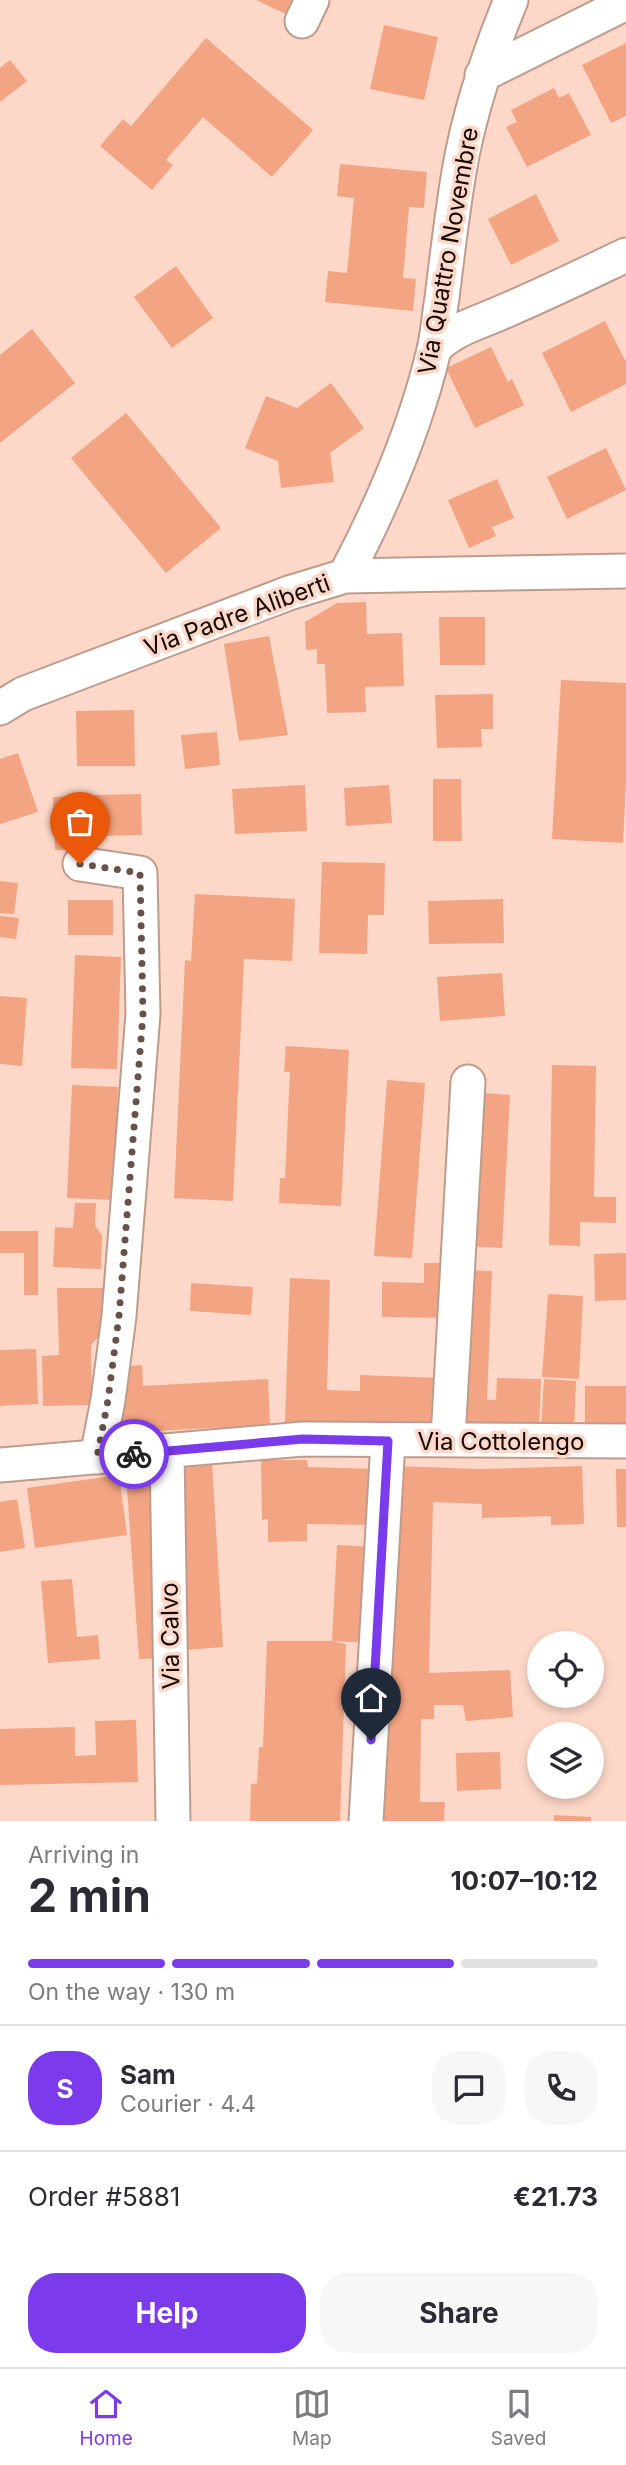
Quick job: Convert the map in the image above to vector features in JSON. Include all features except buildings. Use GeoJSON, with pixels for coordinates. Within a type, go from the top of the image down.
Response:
{"type":"FeatureCollection","features":[{"type":"Feature","properties":{"kind":"street","name":"Via Quattro Novembre"},"geometry":{"type":"LineString","coordinates":[[345,576],[399,465],[435,348],[459,170],[482,75],[511,0]]}},
{"type":"Feature","properties":{"kind":"street"},"geometry":{"type":"LineString","coordinates":[[482,75],[626,3]]}},
{"type":"Feature","properties":{"kind":"street"},"geometry":{"type":"LineString","coordinates":[[435,348],[444,338],[458,330],[517,306],[626,255]]}},
{"type":"Feature","properties":{"kind":"street","name":"Via Padre Aliberti"},"geometry":{"type":"LineString","coordinates":[[8,699],[289,593],[345,576],[626,572]]}},
{"type":"Feature","properties":{"kind":"street"},"geometry":{"type":"LineString","coordinates":[[80,864],[140,873],[143,1014],[119,1316],[97,1457]]}},
{"type":"Feature","properties":{"kind":"street"},"geometry":{"type":"LineString","coordinates":[[448,1439],[468,1082]]}},
{"type":"Feature","properties":{"kind":"street","name":"Via Cottolengo"},"geometry":{"type":"LineString","coordinates":[[0,1465],[303,1439],[626,1441]]}},
{"type":"Feature","properties":{"kind":"street"},"geometry":{"type":"LineString","coordinates":[[366,1821],[388,1441]]}},
{"type":"Feature","properties":{"kind":"street","name":"Via Calvo"},"geometry":{"type":"LineString","coordinates":[[167,1451],[173,1821]]}},
{"type":"Feature","properties":{"kind":"way so far"},"geometry":{"type":"LineString","coordinates":[[80,864],[140,873],[143,1014],[119,1316],[97,1457],[134,1454]]}},
{"type":"Feature","properties":{"kind":"route"},"geometry":{"type":"LineString","coordinates":[[134,1454],[303,1439],[388,1441],[371,1740]]}}]}
